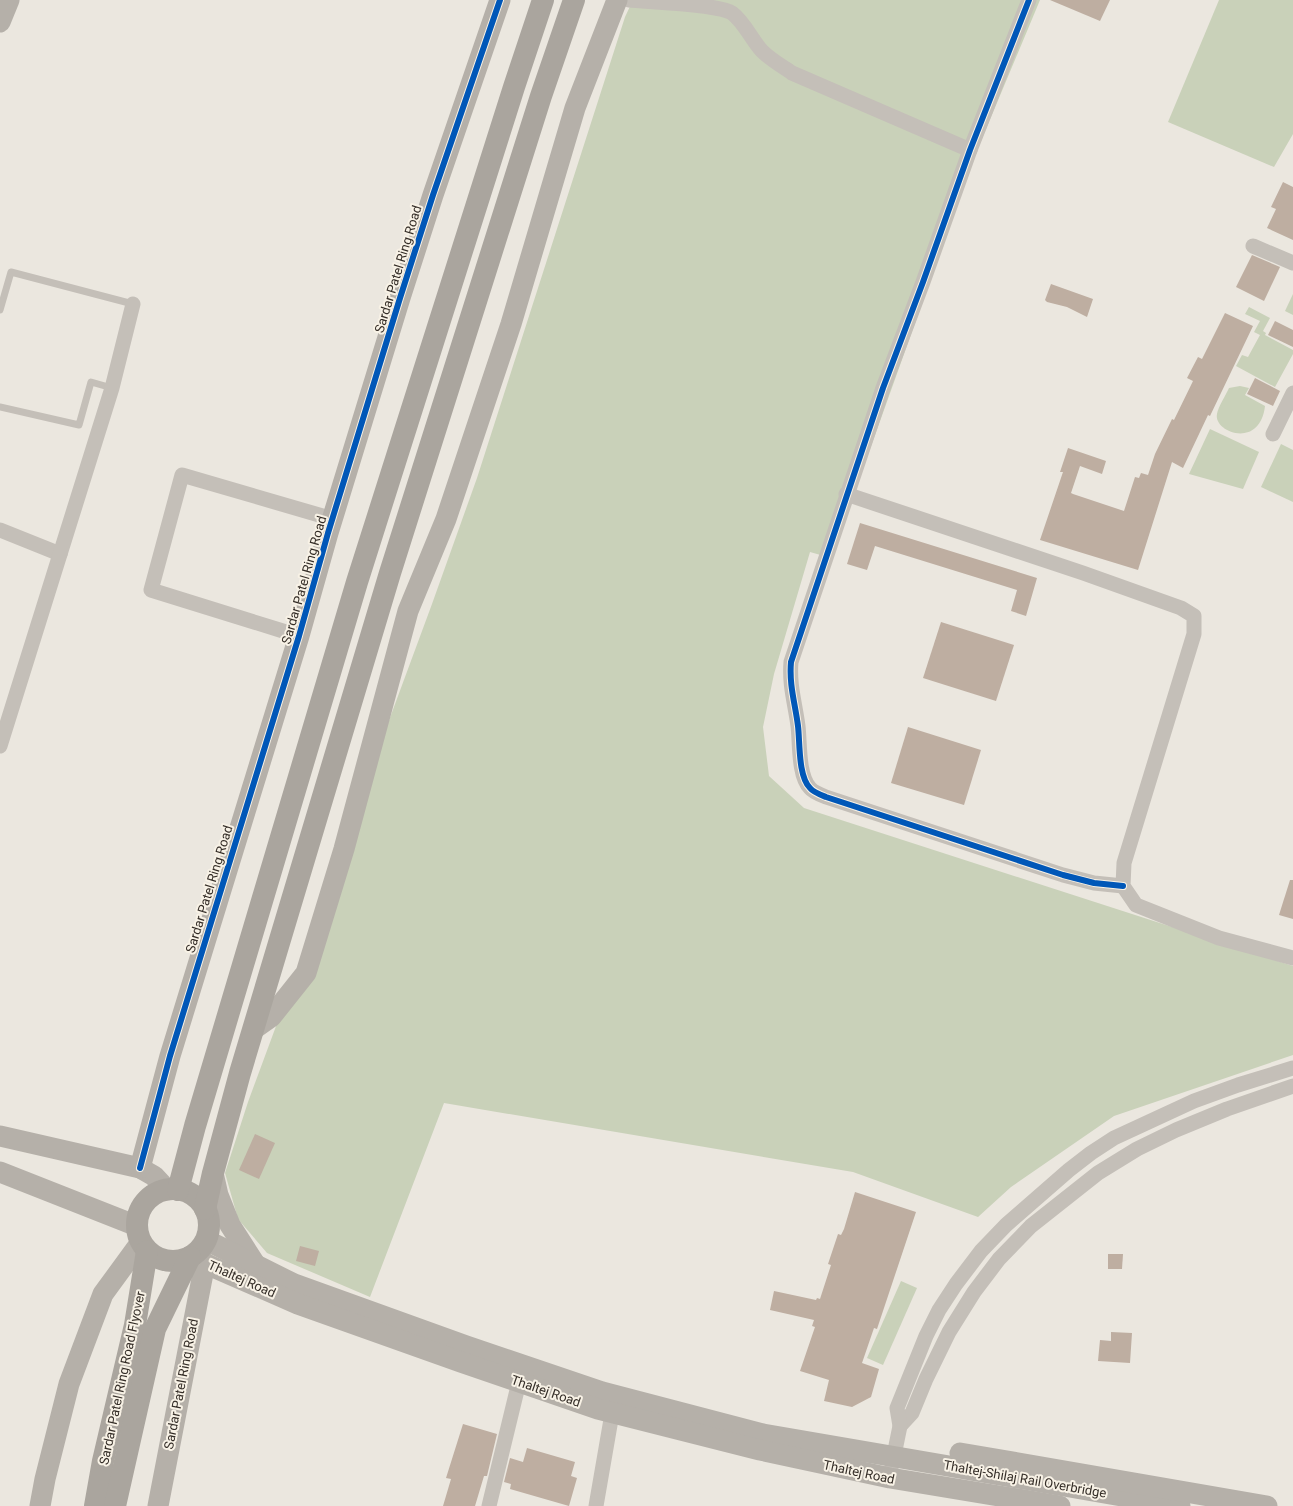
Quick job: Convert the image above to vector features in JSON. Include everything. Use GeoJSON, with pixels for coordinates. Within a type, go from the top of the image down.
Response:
{"type":"FeatureCollection","features":[{"type":"Feature","properties":{"kind":"highway"},"geometry":{"type":"LineString","coordinates":[[172,1190],[195,1126],[357,582],[543,0]]}},
{"type":"Feature","properties":{"kind":"highway"},"geometry":{"type":"LineString","coordinates":[[205,1209],[213,1173],[254,1029],[390,573],[541,96],[574,0]]}},
{"type":"Feature","properties":{"kind":"highway"},"geometry":{"type":"LineString","coordinates":[[172,1190],[189,1193],[199,1200],[205,1209],[209,1229],[198,1260],[168,1261],[157,1257],[142,1239],[137,1220],[141,1209],[147,1200],[156,1194],[172,1190]]}},
{"type":"Feature","properties":{"kind":"highway","name":"Sardar Patel Ring Road Flyover"},"geometry":{"type":"LineString","coordinates":[[115,1506],[128,1402],[142,1239]]}},
{"type":"Feature","properties":{"kind":"highway","name":"Sardar Patel Ring Road Flyover"},"geometry":{"type":"LineString","coordinates":[[95,1506],[128,1402],[155,1329],[198,1260]]}},
{"type":"Feature","properties":{"kind":"street"},"geometry":{"type":"LineString","coordinates":[[0,22],[10,0]]}},
{"type":"Feature","properties":{"kind":"street","name":"Sardar Patel Ring Road"},"geometry":{"type":"LineString","coordinates":[[140,1168],[170,1056],[432,195],[500,0]]}},
{"type":"Feature","properties":{"kind":"street"},"geometry":{"type":"LineString","coordinates":[[254,1029],[271,1017],[306,973],[344,849],[408,611],[446,519],[511,324],[537,232],[576,108],[617,0]]}},
{"type":"Feature","properties":{"kind":"street"},"geometry":{"type":"LineString","coordinates":[[629,0],[715,8],[730,12],[741,22],[762,51],[792,73],[970,150]]}},
{"type":"Feature","properties":{"kind":"street"},"geometry":{"type":"LineString","coordinates":[[1029,0],[970,150],[883,388],[846,494],[791,662],[790,677],[798,728],[800,756],[804,776],[810,788],[826,797],[1063,875],[1094,883],[1123,886]]}},
{"type":"Feature","properties":{"kind":"street"},"geometry":{"type":"LineString","coordinates":[[1253,246],[1293,263]]}},
{"type":"Feature","properties":{"kind":"street"},"geometry":{"type":"LineString","coordinates":[[0,746],[112,388],[133,304]]}},
{"type":"Feature","properties":{"kind":"street"},"geometry":{"type":"LineString","coordinates":[[1273,434],[1293,393]]}},
{"type":"Feature","properties":{"kind":"street"},"geometry":{"type":"LineString","coordinates":[[299,636],[150,590],[182,475],[333,519]]}},
{"type":"Feature","properties":{"kind":"street"},"geometry":{"type":"LineString","coordinates":[[846,494],[1083,573],[1181,608],[1194,616],[1194,634],[1124,863],[1123,886],[1136,905],[1219,938],[1293,958]]}},
{"type":"Feature","properties":{"kind":"street"},"geometry":{"type":"LineString","coordinates":[[0,530],[60,554]]}},
{"type":"Feature","properties":{"kind":"street"},"geometry":{"type":"LineString","coordinates":[[890,1478],[893,1455],[900,1426],[897,1408],[926,1336],[939,1310],[956,1284],[981,1251],[1006,1225],[1091,1153],[1114,1138],[1194,1101],[1238,1085],[1293,1068]]}},
{"type":"Feature","properties":{"kind":"street"},"geometry":{"type":"LineString","coordinates":[[900,1426],[912,1413],[926,1379],[949,1332],[974,1292],[999,1259],[1031,1226],[1098,1173],[1137,1149],[1176,1130],[1227,1109],[1293,1086]]}},
{"type":"Feature","properties":{"kind":"street"},"geometry":{"type":"LineString","coordinates":[[0,1136],[140,1168],[154,1176],[172,1190]]}},
{"type":"Feature","properties":{"kind":"street"},"geometry":{"type":"LineString","coordinates":[[0,1172],[142,1239],[103,1294],[100,1301],[69,1384],[45,1479],[40,1506]]}},
{"type":"Feature","properties":{"kind":"street"},"geometry":{"type":"LineString","coordinates":[[213,1173],[218,1195],[230,1225],[256,1264]]}},
{"type":"Feature","properties":{"kind":"street"},"geometry":{"type":"LineString","coordinates":[[206,1240],[294,1284],[466,1346],[613,1404],[596,1506]]}},
{"type":"Feature","properties":{"kind":"street","name":"Sardar Patel Ring Road"},"geometry":{"type":"LineString","coordinates":[[158,1506],[198,1260]]}},
{"type":"Feature","properties":{"kind":"street","name":"Thaltej Road"},"geometry":{"type":"LineString","coordinates":[[198,1260],[258,1288],[298,1304],[598,1409],[613,1404],[760,1450],[915,1482]]}},
{"type":"Feature","properties":{"kind":"street"},"geometry":{"type":"LineString","coordinates":[[489,1506],[519,1382]]}},
{"type":"Feature","properties":{"kind":"street","name":"Thaltej-Shilaj Rail Overbridge"},"geometry":{"type":"LineString","coordinates":[[613,1404],[764,1434],[893,1455],[1180,1506]]}},
{"type":"Feature","properties":{"kind":"street"},"geometry":{"type":"LineString","coordinates":[[918,1460],[954,1452],[1267,1506]]}},
{"type":"Feature","properties":{"kind":"street","name":"Thaltej-Shilaj Rail Overbridge"},"geometry":{"type":"LineString","coordinates":[[915,1482],[971,1499],[1060,1506]]}},
{"type":"Feature","properties":{"kind":"lane"},"geometry":{"type":"LineString","coordinates":[[0,310],[11,272],[133,304]]}},
{"type":"Feature","properties":{"kind":"lane"},"geometry":{"type":"LineString","coordinates":[[0,407],[79,425],[91,382],[112,388]]}},
{"type":"Feature","properties":{"kind":"green space"},"geometry":{"type":"Polygon","coordinates":[[[633,0],[1040,0],[976,153],[831,558],[810,552],[774,674],[763,727],[769,776],[804,808],[1293,966],[1293,1055],[1114,1116],[1011,1187],[978,1217],[853,1172],[444,1103],[370,1297],[267,1253],[238,1219],[225,1173],[248,1102],[477,478],[625,17],[633,0]]]}},
{"type":"Feature","properties":{"kind":"green space"},"geometry":{"type":"Polygon","coordinates":[[[1219,0],[1293,0],[1293,134],[1274,167],[1168,122],[1219,0]]]}},
{"type":"Feature","properties":{"kind":"green space"},"geometry":{"type":"Polygon","coordinates":[[[1293,294],[1293,315],[1285,311],[1293,294]]]}},
{"type":"Feature","properties":{"kind":"green space"},"geometry":{"type":"Polygon","coordinates":[[[1249,307],[1270,318],[1263,331],[1266,333],[1265,335],[1293,350],[1293,354],[1275,387],[1236,366],[1242,355],[1248,357],[1260,335],[1254,332],[1260,321],[1245,314],[1249,307]]]}},
{"type":"Feature","properties":{"kind":"green space"},"geometry":{"type":"Polygon","coordinates":[[[1240,386],[1249,388],[1245,395],[1265,406],[1261,420],[1255,428],[1247,433],[1229,431],[1222,427],[1218,421],[1217,414],[1220,405],[1229,388],[1240,386]]]}},
{"type":"Feature","properties":{"kind":"green space"},"geometry":{"type":"Polygon","coordinates":[[[1210,429],[1259,452],[1243,489],[1189,474],[1210,429]]]}},
{"type":"Feature","properties":{"kind":"green space"},"geometry":{"type":"Polygon","coordinates":[[[1281,444],[1293,450],[1293,502],[1261,487],[1281,444]]]}},
{"type":"Feature","properties":{"kind":"green space"},"geometry":{"type":"Polygon","coordinates":[[[901,1281],[917,1288],[883,1365],[867,1358],[901,1281]]]}},
{"type":"Feature","properties":{"kind":"building"},"geometry":{"type":"Polygon","coordinates":[[[1050,0],[1110,0],[1100,21],[1050,0]]]}},
{"type":"Feature","properties":{"kind":"building"},"geometry":{"type":"Polygon","coordinates":[[[1283,182],[1293,187],[1293,240],[1267,228],[1276,209],[1271,207],[1283,182]]]}},
{"type":"Feature","properties":{"kind":"building"},"geometry":{"type":"Polygon","coordinates":[[[1252,255],[1280,267],[1264,301],[1236,287],[1252,255]]]}},
{"type":"Feature","properties":{"kind":"building"},"geometry":{"type":"Polygon","coordinates":[[[1051,284],[1093,299],[1087,317],[1067,307],[1047,302],[1045,300],[1051,284]]]}},
{"type":"Feature","properties":{"kind":"building"},"geometry":{"type":"Polygon","coordinates":[[[1225,313],[1253,326],[1210,416],[1208,415],[1183,468],[1172,462],[1138,570],[1040,540],[1063,472],[1060,472],[1068,448],[1106,461],[1102,474],[1080,466],[1071,493],[1124,511],[1135,477],[1139,478],[1141,473],[1148,475],[1155,454],[1193,381],[1187,378],[1198,357],[1202,359],[1225,313]]]}},
{"type":"Feature","properties":{"kind":"building"},"geometry":{"type":"Polygon","coordinates":[[[1275,321],[1293,330],[1293,347],[1268,335],[1275,321]]]}},
{"type":"Feature","properties":{"kind":"building"},"geometry":{"type":"Polygon","coordinates":[[[1255,378],[1280,391],[1273,406],[1247,394],[1255,378]]]}},
{"type":"Feature","properties":{"kind":"building"},"geometry":{"type":"Polygon","coordinates":[[[860,523],[1037,578],[1026,616],[1011,611],[1017,590],[875,546],[867,570],[847,564],[860,523]]]}},
{"type":"Feature","properties":{"kind":"building"},"geometry":{"type":"Polygon","coordinates":[[[941,622],[1014,645],[996,701],[923,678],[941,622]]]}},
{"type":"Feature","properties":{"kind":"building"},"geometry":{"type":"Polygon","coordinates":[[[908,727],[981,750],[964,805],[891,783],[908,727]]]}},
{"type":"Feature","properties":{"kind":"building"},"geometry":{"type":"Polygon","coordinates":[[[1290,880],[1293,880],[1293,919],[1279,915],[1290,880]]]}},
{"type":"Feature","properties":{"kind":"building"},"geometry":{"type":"Polygon","coordinates":[[[255,1134],[275,1143],[259,1179],[239,1170],[255,1134]]]}},
{"type":"Feature","properties":{"kind":"building"},"geometry":{"type":"Polygon","coordinates":[[[855,1192],[916,1212],[877,1329],[874,1328],[862,1363],[879,1369],[871,1397],[852,1407],[824,1401],[829,1380],[800,1371],[815,1327],[812,1326],[814,1320],[770,1310],[774,1291],[816,1300],[817,1298],[820,1299],[831,1265],[828,1264],[838,1234],[841,1235],[844,1229],[855,1192]]]}},
{"type":"Feature","properties":{"kind":"building"},"geometry":{"type":"Polygon","coordinates":[[[300,1246],[319,1251],[315,1266],[296,1261],[300,1246]]]}},
{"type":"Feature","properties":{"kind":"building"},"geometry":{"type":"Polygon","coordinates":[[[1108,1254],[1123,1254],[1122,1269],[1108,1269],[1108,1254]]]}},
{"type":"Feature","properties":{"kind":"building"},"geometry":{"type":"Polygon","coordinates":[[[1111,1332],[1132,1333],[1130,1363],[1098,1361],[1100,1340],[1111,1341],[1111,1332]]]}},
{"type":"Feature","properties":{"kind":"building"},"geometry":{"type":"Polygon","coordinates":[[[463,1424],[497,1434],[487,1476],[484,1476],[475,1506],[443,1506],[451,1479],[446,1478],[463,1424]]]}},
{"type":"Feature","properties":{"kind":"building"},"geometry":{"type":"Polygon","coordinates":[[[527,1448],[575,1462],[571,1476],[577,1478],[569,1506],[510,1489],[511,1484],[504,1482],[510,1458],[523,1462],[527,1448]]]}},
{"type":"Feature","properties":{"kind":"cycle path"},"geometry":{"type":"LineString","coordinates":[[140,1168],[170,1056],[299,636],[328,533],[400,298],[433,195],[500,0]]}},
{"type":"Feature","properties":{"kind":"cycle path"},"geometry":{"type":"LineString","coordinates":[[1029,0],[970,150],[883,388],[791,662],[792,686],[798,726],[801,767],[806,783],[815,792],[826,797],[1063,875],[1094,883],[1123,886]]}}]}
